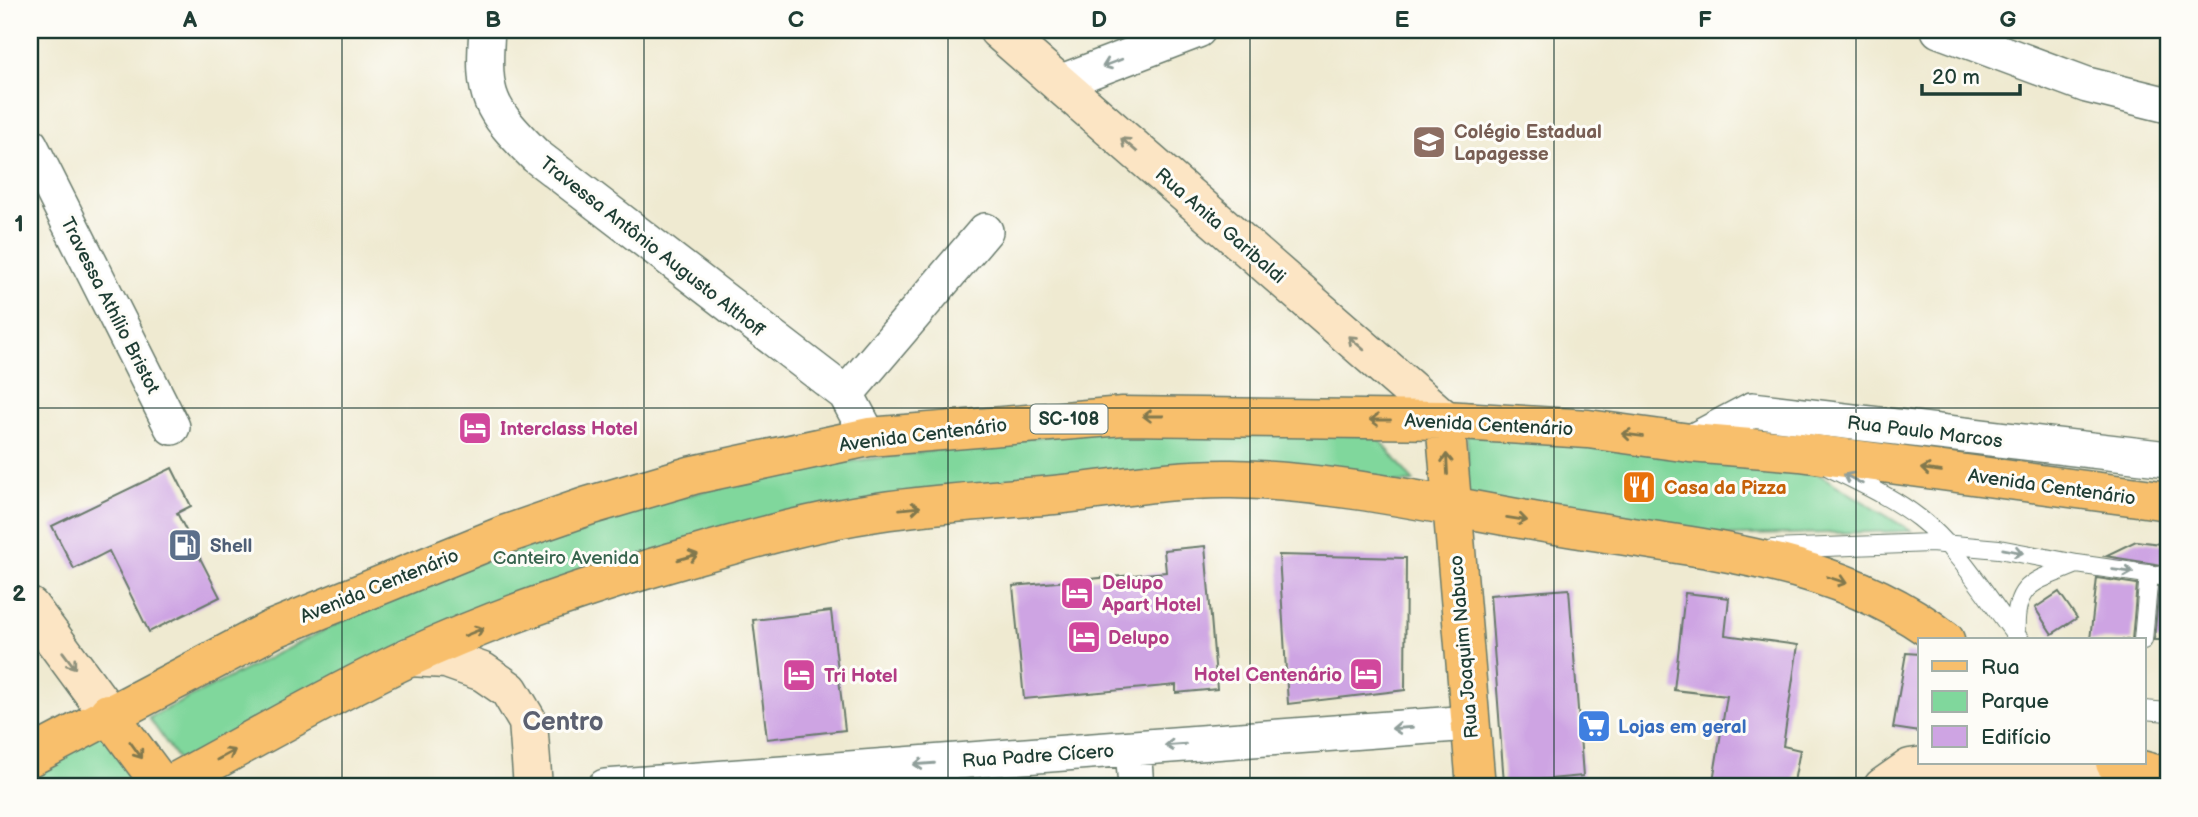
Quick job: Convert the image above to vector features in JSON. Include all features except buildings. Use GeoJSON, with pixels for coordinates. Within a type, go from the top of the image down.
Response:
{"type":"FeatureCollection","features":[{"type":"Feature","properties":{"kind":"main road","name":"Avenida Centenário"},"geometry":{"type":"LineString","coordinates":[[30,757],[108,713],[273,629],[504,535],[588,506],[693,475],[869,437],[1123,416],[1445,420],[1588,429],[1690,443],[1800,452],[2168,501]]}},
{"type":"Feature","properties":{"kind":"main road","name":"Rua Joaquim Nabuco"},"geometry":{"type":"LineString","coordinates":[[1445,420],[1450,508],[1476,787]]}},
{"type":"Feature","properties":{"kind":"main road"},"geometry":{"type":"LineString","coordinates":[[108,713],[165,787],[409,657],[548,600],[630,574],[772,533],[877,512],[1231,479],[1342,489],[1799,568],[1847,583],[1882,598],[1942,638]]}},
{"type":"Feature","properties":{"kind":"main road"},"geometry":{"type":"LineString","coordinates":[[2119,764],[2168,778]]}},
{"type":"Feature","properties":{"kind":"street","name":"Travessa Antônio Augusto Althoff"},"geometry":{"type":"LineString","coordinates":[[487,30],[484,74],[491,100],[504,124],[536,156],[846,394],[869,437]]}},
{"type":"Feature","properties":{"kind":"street","name":"Rua Anita Garibaldi"},"geometry":{"type":"LineString","coordinates":[[998,30],[1445,420]]}},
{"type":"Feature","properties":{"kind":"street"},"geometry":{"type":"LineString","coordinates":[[1059,83],[1198,30]]}},
{"type":"Feature","properties":{"kind":"street"},"geometry":{"type":"LineString","coordinates":[[1939,30],[2087,85],[2168,105]]}},
{"type":"Feature","properties":{"kind":"street","name":"Travessa Athílio Bristot"},"geometry":{"type":"LineString","coordinates":[[30,145],[172,427]]}},
{"type":"Feature","properties":{"kind":"street"},"geometry":{"type":"LineString","coordinates":[[846,394],[985,231]]}},
{"type":"Feature","properties":{"kind":"street","name":"Rua Paulo Marcos"},"geometry":{"type":"LineString","coordinates":[[1690,443],[1752,410],[2168,459]]}},
{"type":"Feature","properties":{"kind":"street"},"geometry":{"type":"LineString","coordinates":[[30,607],[108,713]]}},
{"type":"Feature","properties":{"kind":"street"},"geometry":{"type":"LineString","coordinates":[[409,657],[446,659],[483,672],[509,690],[528,722],[533,787]]}},
{"type":"Feature","properties":{"kind":"street","name":"Rua Padre Cícero"},"geometry":{"type":"LineString","coordinates":[[606,787],[754,782],[1133,748],[1470,723]]}},
{"type":"Feature","properties":{"kind":"street"},"geometry":{"type":"LineString","coordinates":[[1133,748],[1136,787]]}},
{"type":"Feature","properties":{"kind":"street"},"geometry":{"type":"LineString","coordinates":[[1883,787],[1910,768],[1937,764],[2168,778]]}},
{"type":"Feature","properties":{"kind":"lane"},"geometry":{"type":"LineString","coordinates":[[1800,452],[1890,498],[1920,519],[1948,546],[2018,638]]}},
{"type":"Feature","properties":{"kind":"lane"},"geometry":{"type":"LineString","coordinates":[[1687,547],[1779,549],[1931,543],[1999,548],[2077,564],[2168,577]]}},
{"type":"Feature","properties":{"kind":"lane"},"geometry":{"type":"LineString","coordinates":[[2018,638],[2015,614],[2019,596],[2029,586],[2077,564]]}},
{"type":"Feature","properties":{"kind":"lane"},"geometry":{"type":"LineString","coordinates":[[2143,638],[2149,574]]}},
{"type":"Feature","properties":{"kind":"lane"},"geometry":{"type":"LineString","coordinates":[[2146,710],[2168,712]]}},
{"type":"Feature","properties":{"kind":"green space","name":"Canteiro Avenida"},"geometry":{"type":"Polygon","coordinates":[[[1113,427],[1376,435],[1414,482],[782,514],[179,761],[149,718],[386,599],[557,531],[777,471],[1113,427]]]}},
{"type":"Feature","properties":{"kind":"green space"},"geometry":{"type":"Polygon","coordinates":[[[1468,434],[1805,466],[1911,531],[1706,536],[1466,498],[1468,434]]]}},
{"type":"Feature","properties":{"kind":"green space"},"geometry":{"type":"Polygon","coordinates":[[[103,730],[140,778],[124,787],[30,787],[30,774],[103,730]]]}},
{"type":"Feature","properties":{"kind":"place","name":"Colégio Estadual Lapagesse"},"geometry":{"type":"Point","coordinates":[1429,142]}},
{"type":"Feature","properties":{"kind":"place","name":"Interclass Hotel"},"geometry":{"type":"Point","coordinates":[475,428]}},
{"type":"Feature","properties":{"kind":"place","name":"Casa da Pizza"},"geometry":{"type":"Point","coordinates":[1639,487]}},
{"type":"Feature","properties":{"kind":"place","name":"Shell"},"geometry":{"type":"Point","coordinates":[185,545]}},
{"type":"Feature","properties":{"kind":"place","name":"Delupo Apart Hotel"},"geometry":{"type":"Point","coordinates":[1077,593]}},
{"type":"Feature","properties":{"kind":"place","name":"Delupo"},"geometry":{"type":"Point","coordinates":[1084,637]}},
{"type":"Feature","properties":{"kind":"place","name":"Hotel Centenário"},"geometry":{"type":"Point","coordinates":[1366,674]}},
{"type":"Feature","properties":{"kind":"place","name":"Tri Hotel"},"geometry":{"type":"Point","coordinates":[799,675]}},
{"type":"Feature","properties":{"kind":"place","name":"Lojas em geral"},"geometry":{"type":"Point","coordinates":[1594,726]}},
{"type":"Feature","properties":{"kind":"district","name":"Centro"},"geometry":{"type":"Point","coordinates":[563,721]}}]}
